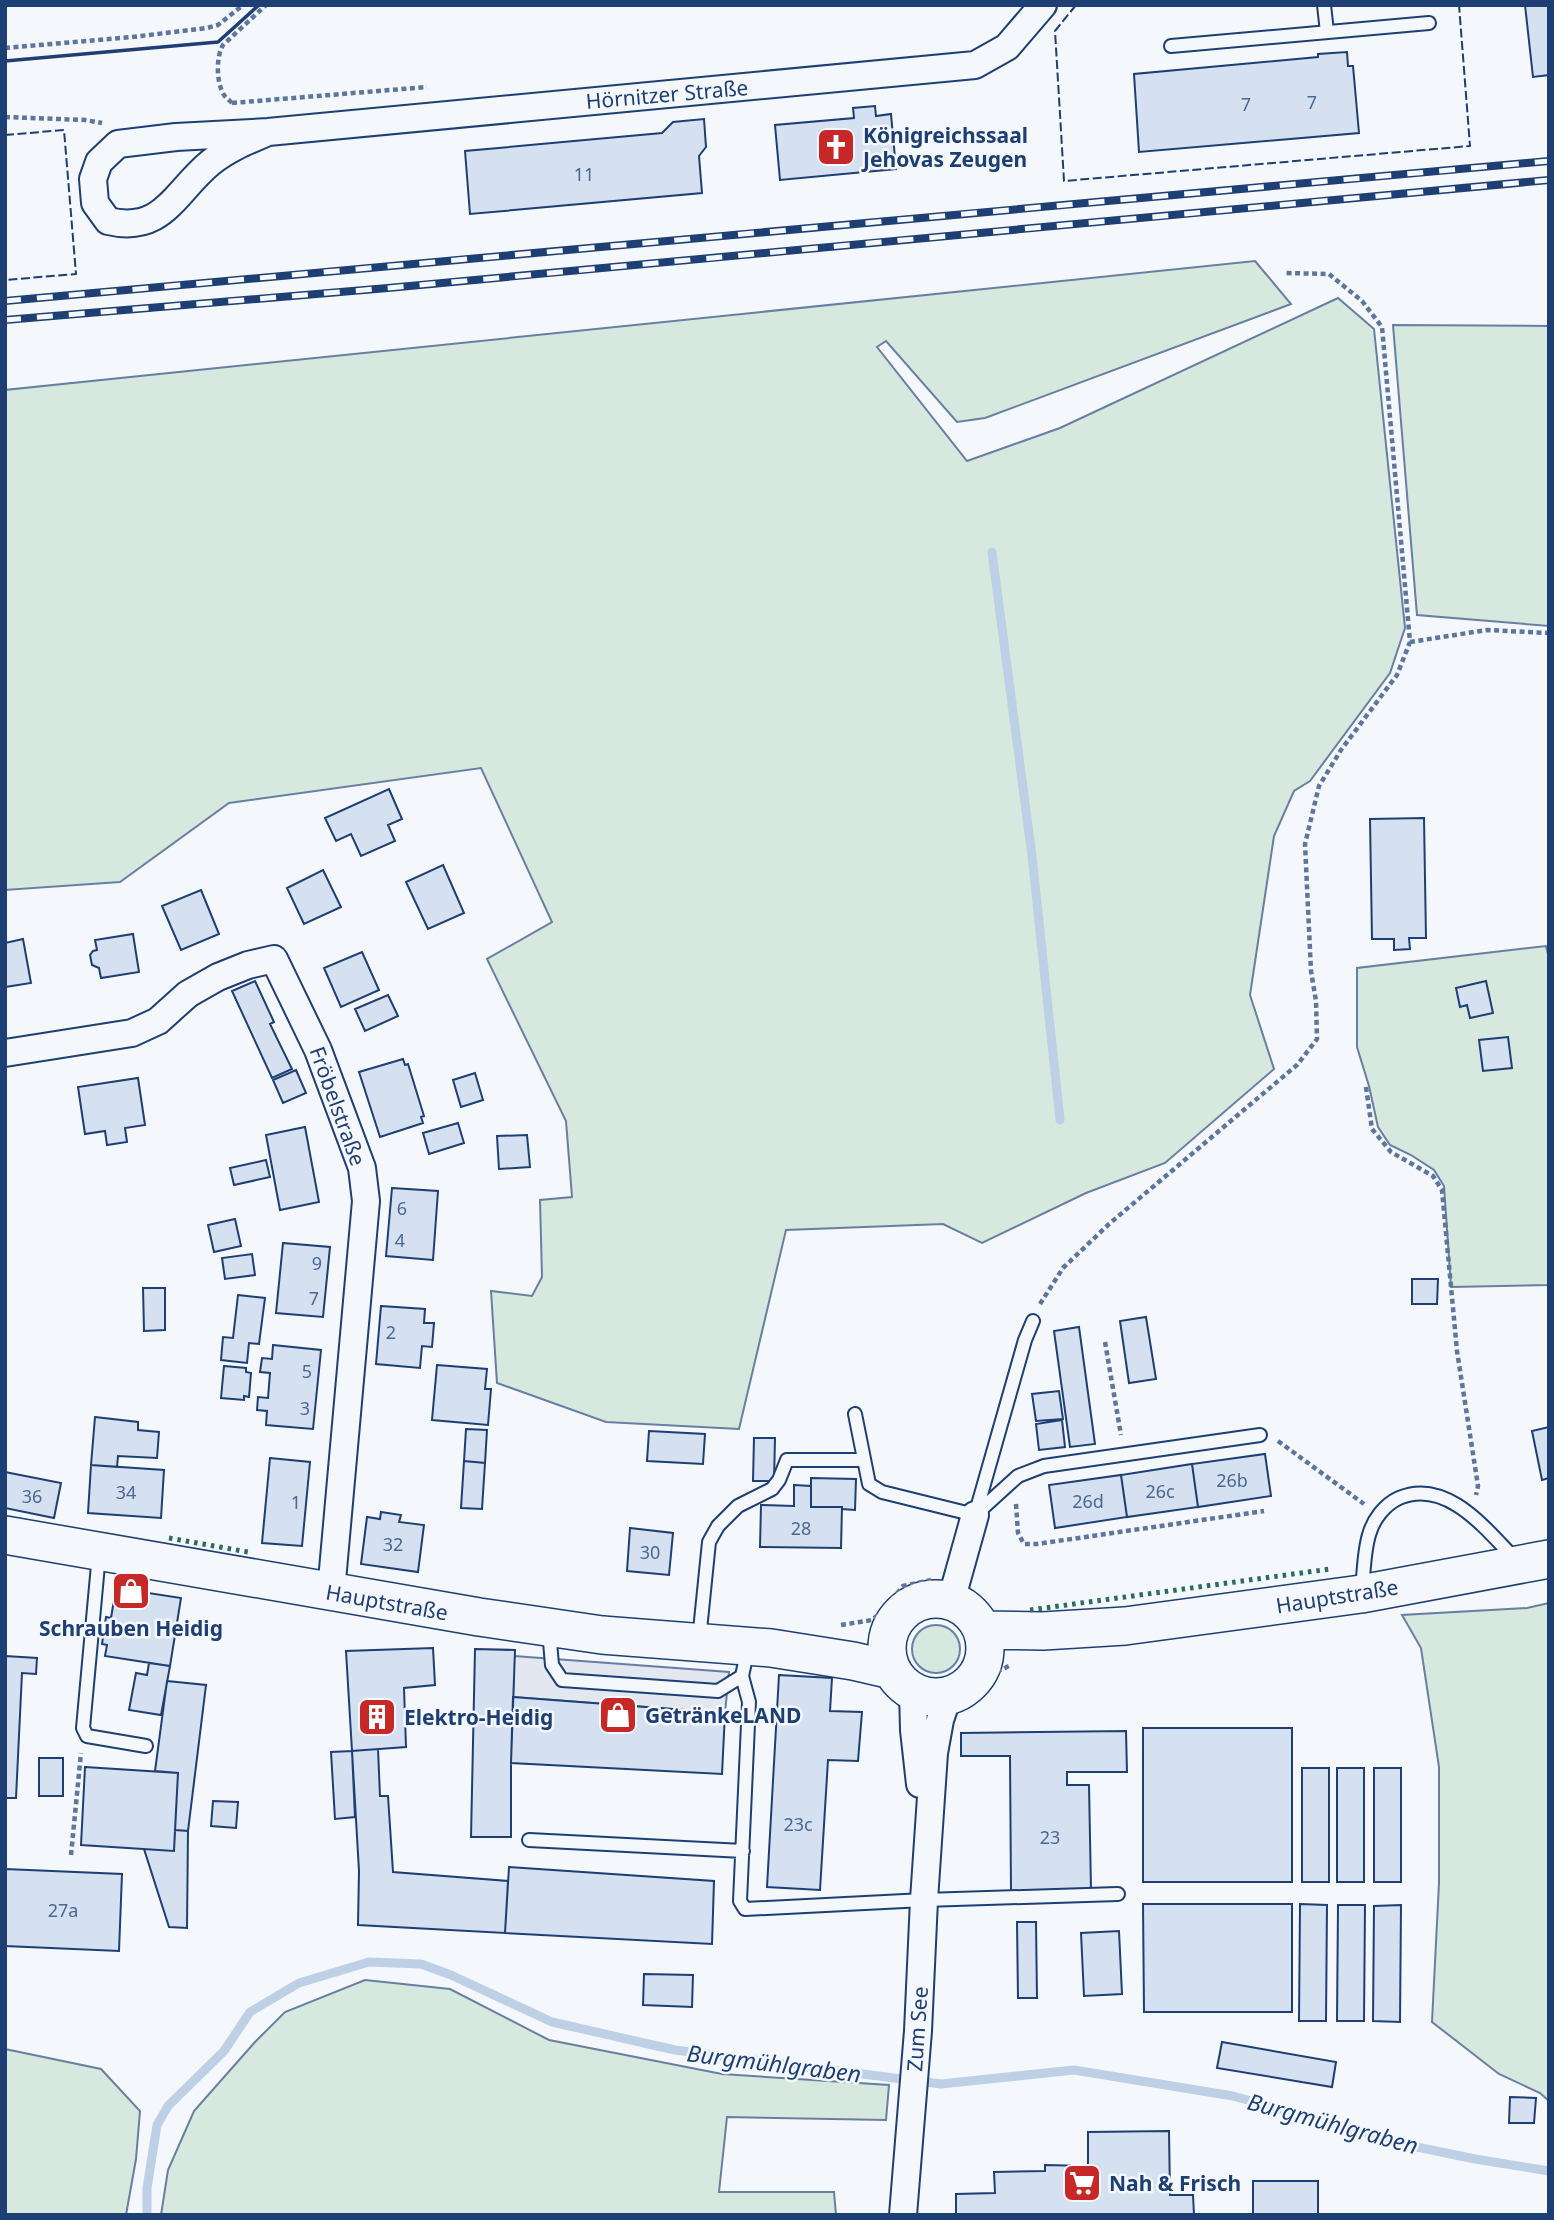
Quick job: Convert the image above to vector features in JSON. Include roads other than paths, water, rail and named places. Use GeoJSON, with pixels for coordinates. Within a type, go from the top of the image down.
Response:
{"type":"FeatureCollection","features":[{"type":"Feature","properties":{"kind":"main road","name":"Hauptstraße"},"geometry":{"type":"LineString","coordinates":[[5,1535],[548,1628],[699,1644],[754,1657],[853,1661],[918,1686]]}},
{"type":"Feature","properties":{"kind":"main road","name":"Hauptstraße"},"geometry":{"type":"LineString","coordinates":[[983,1646],[1361,1594],[1534,1561]]}},
{"type":"Feature","properties":{"kind":"main road"},"geometry":{"type":"LineString","coordinates":[[941,1590],[970,1612],[983,1646],[979,1672],[966,1687],[918,1686],[888,1659],[889,1634],[900,1615],[941,1590]]}},
{"type":"Feature","properties":{"kind":"main road","name":"Hauptstraße"},"geometry":{"type":"LineString","coordinates":[[754,1657],[889,1634]]}},
{"type":"Feature","properties":{"kind":"street","name":"Hörnitzer Straße"},"geometry":{"type":"LineString","coordinates":[[268,132],[228,149],[157,216],[134,225],[108,221],[95,202],[93,180],[99,162],[118,144],[975,65],[1007,47],[1043,5]]}},
{"type":"Feature","properties":{"kind":"street","name":"Fröbelstraße"},"geometry":{"type":"LineString","coordinates":[[5,1053],[132,1033],[158,1021],[188,994],[218,978],[248,965],[274,959],[318,1050],[362,1168],[366,1201],[331,1592]]}},
{"type":"Feature","properties":{"kind":"street"},"geometry":{"type":"LineString","coordinates":[[941,1590],[975,1515]]}},
{"type":"Feature","properties":{"kind":"street","name":"Zum See"},"geometry":{"type":"LineString","coordinates":[[903,2215],[918,2031],[927,1842],[914,1730],[918,1686]]}},
{"type":"Feature","properties":{"kind":"lane"},"geometry":{"type":"LineString","coordinates":[[1324,5],[1327,32]]}},
{"type":"Feature","properties":{"kind":"lane"},"geometry":{"type":"LineString","coordinates":[[1171,46],[1429,23]]}},
{"type":"Feature","properties":{"kind":"lane"},"geometry":{"type":"LineString","coordinates":[[975,1515],[1025,1340],[1033,1321]]}},
{"type":"Feature","properties":{"kind":"lane"},"geometry":{"type":"LineString","coordinates":[[855,1414],[869,1484],[882,1492],[975,1515]]}},
{"type":"Feature","properties":{"kind":"lane"},"geometry":{"type":"LineString","coordinates":[[975,1515],[1018,1476],[1044,1466],[1260,1435]]}},
{"type":"Feature","properties":{"kind":"lane"},"geometry":{"type":"LineString","coordinates":[[699,1644],[709,1542],[718,1526],[738,1506],[772,1489],[788,1460],[864,1460]]}},
{"type":"Feature","properties":{"kind":"lane"},"geometry":{"type":"LineString","coordinates":[[1361,1594],[1369,1535],[1378,1517],[1390,1502],[1413,1492],[1438,1496],[1471,1513],[1534,1561]]}},
{"type":"Feature","properties":{"kind":"lane"},"geometry":{"type":"LineString","coordinates":[[100,1551],[83,1728],[87,1736],[146,1746]]}},
{"type":"Feature","properties":{"kind":"lane"},"geometry":{"type":"LineString","coordinates":[[548,1628],[552,1665],[562,1680],[718,1691],[754,1657]]}},
{"type":"Feature","properties":{"kind":"lane"},"geometry":{"type":"LineString","coordinates":[[754,1657],[749,1702],[740,1901],[745,1909],[1118,1894]]}},
{"type":"Feature","properties":{"kind":"lane"},"geometry":{"type":"LineString","coordinates":[[529,1840],[743,1851]]}},
{"type":"Feature","properties":{"kind":"waterway"},"geometry":{"type":"LineString","coordinates":[[992,552],[1032,856],[1060,1120]]}},
{"type":"Feature","properties":{"kind":"waterway","name":"Burgmühlgraben"},"geometry":{"type":"LineString","coordinates":[[147,2215],[147,2188],[157,2125],[168,2106],[224,2051],[250,2012],[299,1983],[369,1962],[421,1964],[552,2022],[675,2050],[941,2084],[1074,2070],[1233,2096],[1412,2146],[1549,2171]]}},
{"type":"Feature","properties":{"kind":"railway"},"geometry":{"type":"LineString","coordinates":[[5,301],[1549,161]]}},
{"type":"Feature","properties":{"kind":"railway"},"geometry":{"type":"LineString","coordinates":[[5,320],[388,288],[1549,180]]}},
{"type":"Feature","properties":{"kind":"place","name":"Königreichssaal Jehovas Zeugen"},"geometry":{"type":"Point","coordinates":[836,147]}},
{"type":"Feature","properties":{"kind":"place","name":"Schrauben Heidig"},"geometry":{"type":"Point","coordinates":[131,1591]}},
{"type":"Feature","properties":{"kind":"place","name":"GetränkeLAND"},"geometry":{"type":"Point","coordinates":[618,1715]}},
{"type":"Feature","properties":{"kind":"place","name":"Elektro-Heidig"},"geometry":{"type":"Point","coordinates":[377,1717]}},
{"type":"Feature","properties":{"kind":"place","name":"Nah & Frisch"},"geometry":{"type":"Point","coordinates":[1082,2183]}}]}
